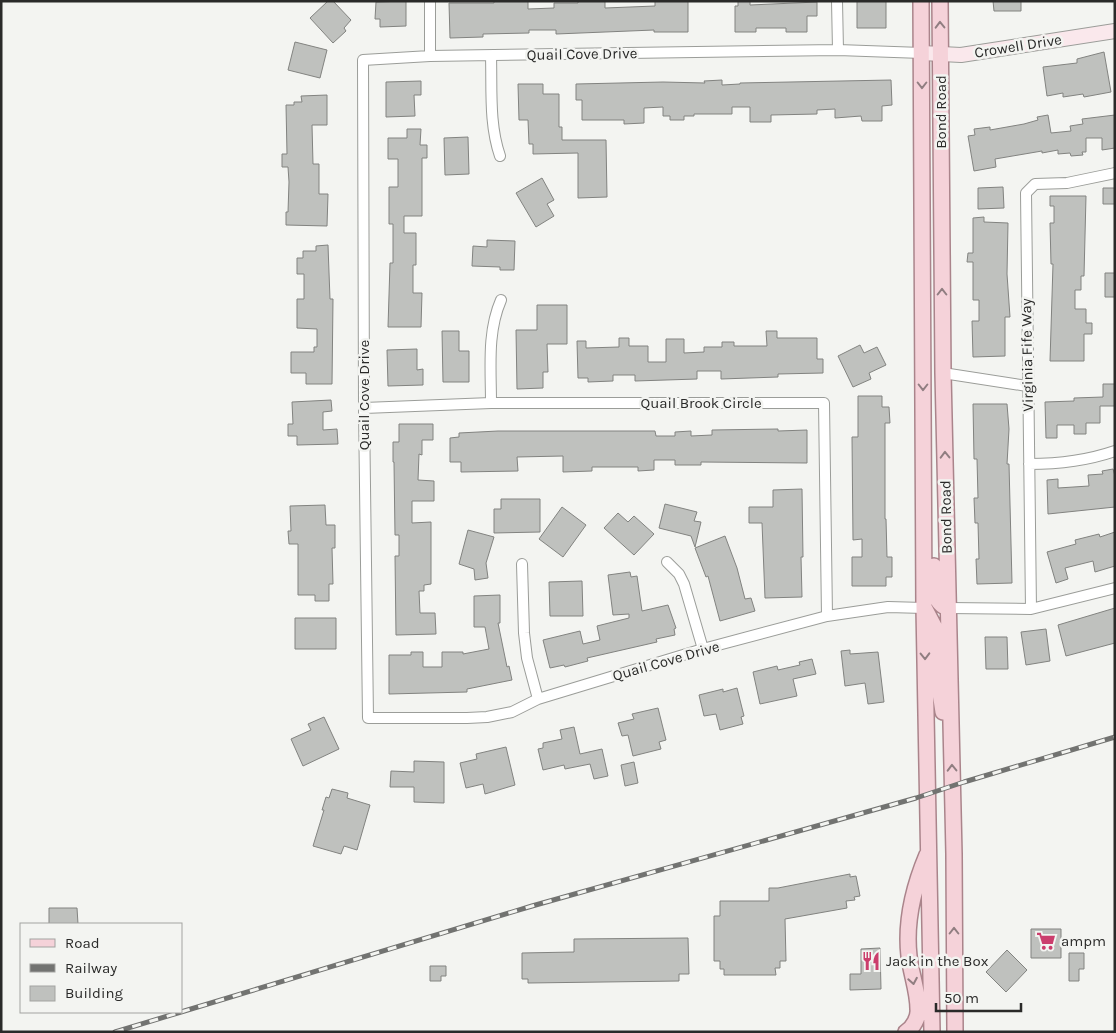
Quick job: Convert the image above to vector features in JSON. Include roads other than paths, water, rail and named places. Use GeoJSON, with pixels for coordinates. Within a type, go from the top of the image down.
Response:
{"type":"FeatureCollection","features":[{"type":"Feature","properties":{"kind":"main road","name":"Bond Road"},"geometry":{"type":"LineString","coordinates":[[921,1],[924,608],[932,1032]]}},
{"type":"Feature","properties":{"kind":"main road","name":"Bond Road"},"geometry":{"type":"LineString","coordinates":[[940,1],[943,373],[955,1032]]}},
{"type":"Feature","properties":{"kind":"main road"},"geometry":{"type":"LineString","coordinates":[[922,256],[930,276],[932,364],[937,371],[943,373]]}},
{"type":"Feature","properties":{"kind":"main road"},"geometry":{"type":"LineString","coordinates":[[924,476],[932,493],[936,598],[943,607],[948,608]]}},
{"type":"Feature","properties":{"kind":"main road"},"geometry":{"type":"LineString","coordinates":[[924,608],[935,628],[942,711],[951,734]]}},
{"type":"Feature","properties":{"kind":"main road"},"geometry":{"type":"LineString","coordinates":[[906,1032],[917,1018],[918,1009],[909,955],[909,925],[916,881],[930,849]]}},
{"type":"Feature","properties":{"kind":"street"},"geometry":{"type":"LineString","coordinates":[[430,1],[430,56]]}},
{"type":"Feature","properties":{"kind":"street"},"geometry":{"type":"LineString","coordinates":[[837,1],[838,50]]}},
{"type":"Feature","properties":{"kind":"street","name":"Crowell Drive"},"geometry":{"type":"LineString","coordinates":[[922,53],[962,55],[1115,31]]}},
{"type":"Feature","properties":{"kind":"street","name":"Quail Cove Drive"},"geometry":{"type":"LineString","coordinates":[[922,53],[838,50],[430,56],[363,60],[364,408],[368,718],[487,717],[512,712],[538,699],[703,649],[827,616],[888,607],[924,608]]}},
{"type":"Feature","properties":{"kind":"street"},"geometry":{"type":"LineString","coordinates":[[492,56],[492,123],[494,140],[500,156]]}},
{"type":"Feature","properties":{"kind":"street","name":"Virginia Fife Way"},"geometry":{"type":"LineString","coordinates":[[1031,609],[1026,193],[1035,184],[1067,183],[1115,173]]}},
{"type":"Feature","properties":{"kind":"street"},"geometry":{"type":"LineString","coordinates":[[492,403],[492,331],[495,314],[501,300]]}},
{"type":"Feature","properties":{"kind":"street"},"geometry":{"type":"LineString","coordinates":[[943,373],[1028,386]]}},
{"type":"Feature","properties":{"kind":"street","name":"Quail Brook Circle"},"geometry":{"type":"LineString","coordinates":[[364,408],[492,403],[824,403],[827,616]]}},
{"type":"Feature","properties":{"kind":"street"},"geometry":{"type":"LineString","coordinates":[[1029,464],[1060,464],[1115,451]]}},
{"type":"Feature","properties":{"kind":"street"},"geometry":{"type":"LineString","coordinates":[[667,562],[679,574],[684,584],[703,649]]}},
{"type":"Feature","properties":{"kind":"street"},"geometry":{"type":"LineString","coordinates":[[522,564],[524,633],[527,658],[538,699]]}},
{"type":"Feature","properties":{"kind":"street"},"geometry":{"type":"LineString","coordinates":[[948,608],[1031,609],[1115,588]]}},
{"type":"Feature","properties":{"kind":"railway"},"geometry":{"type":"LineString","coordinates":[[182,1012],[532,906],[916,798],[1115,737]]}},
{"type":"Feature","properties":{"kind":"railway"},"geometry":{"type":"LineString","coordinates":[[115,1032],[178,1013]]}},
{"type":"Feature","properties":{"kind":"place","name":"ampm"},"geometry":{"type":"Point","coordinates":[1046,941]}},
{"type":"Feature","properties":{"kind":"place","name":"Jack in the Box"},"geometry":{"type":"Point","coordinates":[871,961]}}]}
